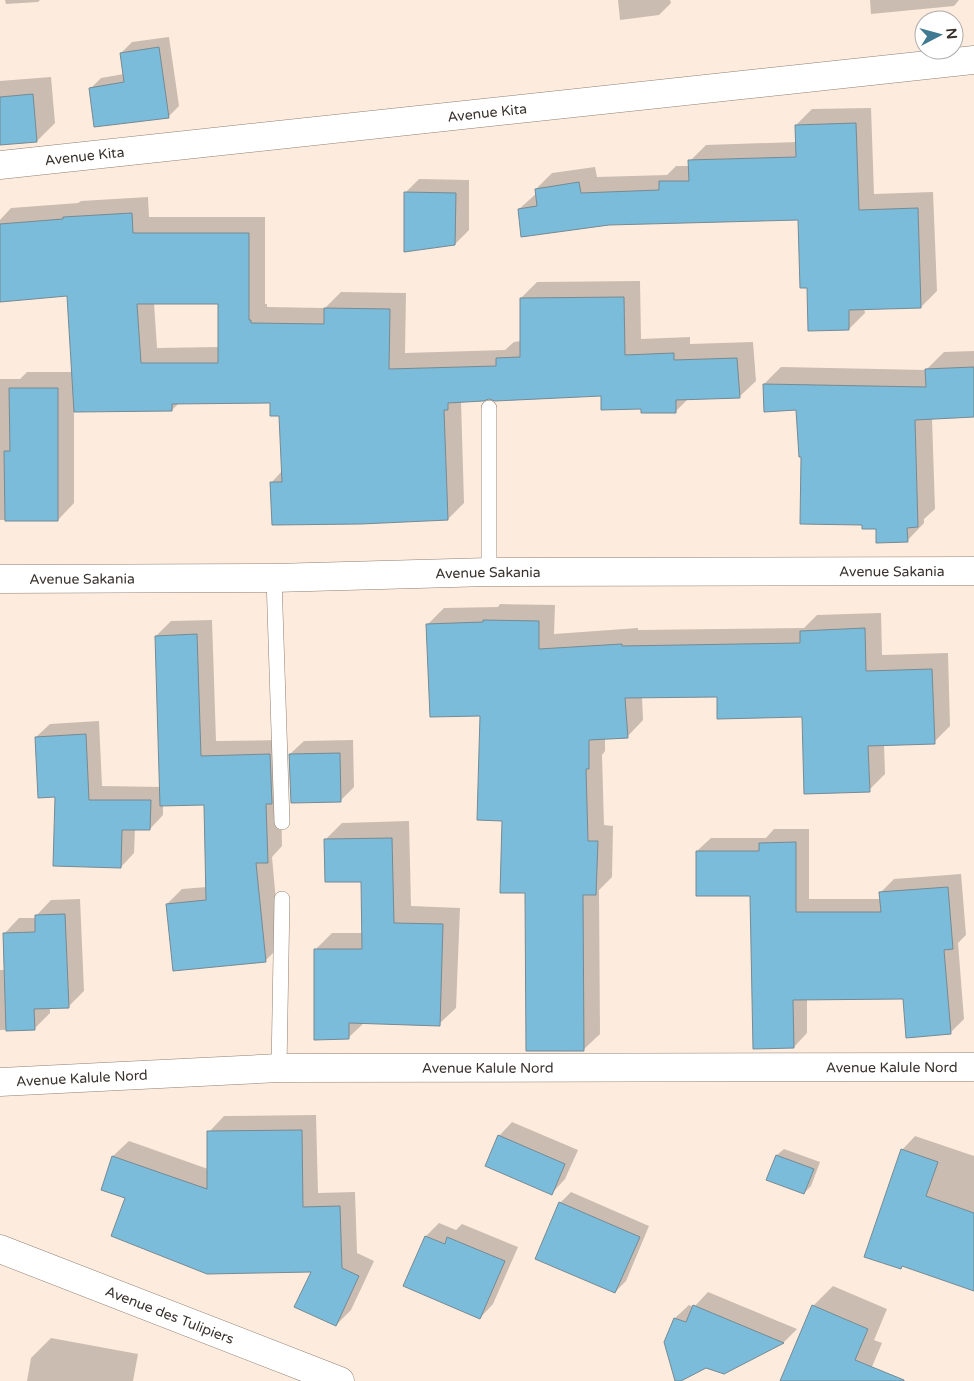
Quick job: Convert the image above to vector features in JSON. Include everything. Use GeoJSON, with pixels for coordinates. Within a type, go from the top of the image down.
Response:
{"type":"FeatureCollection","features":[{"type":"Feature","properties":{"kind":"street","name":"Avenue Kita"},"geometry":{"type":"LineString","coordinates":[[0,165],[974,60]]}},
{"type":"Feature","properties":{"kind":"street","name":"Avenue Sakania"},"geometry":{"type":"LineString","coordinates":[[0,579],[274,578],[489,572],[974,572]]}},
{"type":"Feature","properties":{"kind":"street","name":"Avenue Kalule Nord"},"geometry":{"type":"LineString","coordinates":[[0,1082],[279,1068],[974,1068]]}},
{"type":"Feature","properties":{"kind":"street","name":"Avenue des Tulipiers"},"geometry":{"type":"LineString","coordinates":[[0,1249],[340,1381]]}},
{"type":"Feature","properties":{"kind":"lane"},"geometry":{"type":"LineString","coordinates":[[489,408],[489,572]]}},
{"type":"Feature","properties":{"kind":"lane"},"geometry":{"type":"LineString","coordinates":[[274,578],[282,822]]}},
{"type":"Feature","properties":{"kind":"lane"},"geometry":{"type":"LineString","coordinates":[[279,1068],[282,899]]}},
{"type":"Feature","properties":{"kind":"building"},"geometry":{"type":"Polygon","coordinates":[[[159,47],[169,118],[94,127],[89,88],[124,82],[120,53],[159,47]]]}},
{"type":"Feature","properties":{"kind":"building"},"geometry":{"type":"Polygon","coordinates":[[[33,94],[37,142],[0,145],[0,97],[33,94]]]}},
{"type":"Feature","properties":{"kind":"building"},"geometry":{"type":"Polygon","coordinates":[[[856,123],[859,210],[918,208],[921,308],[849,310],[849,330],[808,331],[807,288],[800,288],[798,220],[609,225],[521,237],[518,209],[537,206],[535,189],[579,182],[581,193],[659,190],[659,181],[689,181],[688,160],[796,157],[795,125],[856,123]]]}},
{"type":"Feature","properties":{"kind":"building"},"geometry":{"type":"Polygon","coordinates":[[[404,192],[456,193],[455,245],[404,252],[404,192]]]}},
{"type":"Feature","properties":{"kind":"building"},"geometry":{"type":"Polygon","coordinates":[[[132,213],[133,233],[249,233],[249,320],[251,320],[251,323],[324,324],[324,308],[390,309],[389,369],[496,366],[496,358],[520,357],[520,298],[624,297],[625,355],[674,353],[674,360],[737,358],[740,398],[676,400],[676,413],[641,413],[641,409],[601,410],[601,396],[495,401],[489,399],[448,403],[448,410],[444,410],[448,520],[361,524],[272,525],[270,482],[282,482],[279,416],[270,416],[270,403],[172,404],[172,411],[74,412],[67,296],[0,302],[0,224],[63,219],[63,217],[132,213]],[[137,304],[141,363],[218,363],[218,304],[137,304]]]}},
{"type":"Feature","properties":{"kind":"building"},"geometry":{"type":"Polygon","coordinates":[[[974,367],[974,417],[915,420],[918,527],[907,528],[908,542],[876,543],[876,529],[862,529],[862,525],[800,524],[801,457],[799,457],[796,410],[764,412],[763,384],[926,387],[925,369],[974,367]]]}},
{"type":"Feature","properties":{"kind":"building"},"geometry":{"type":"Polygon","coordinates":[[[9,388],[58,388],[58,521],[5,521],[4,451],[10,451],[9,388]]]}},
{"type":"Feature","properties":{"kind":"building"},"geometry":{"type":"Polygon","coordinates":[[[483,620],[539,621],[539,649],[622,644],[622,646],[800,643],[800,631],[865,628],[866,671],[932,669],[935,744],[868,746],[870,792],[804,794],[802,717],[717,719],[717,697],[625,698],[628,738],[589,740],[589,769],[586,769],[588,841],[598,841],[596,895],[583,895],[584,1051],[526,1051],[525,893],[500,893],[502,821],[477,820],[480,716],[430,717],[426,624],[483,622],[483,620]]]}},
{"type":"Feature","properties":{"kind":"building"},"geometry":{"type":"Polygon","coordinates":[[[197,634],[201,756],[270,754],[272,804],[266,804],[268,863],[256,863],[266,962],[173,971],[166,904],[206,900],[204,805],[160,806],[155,636],[197,634]]]}},
{"type":"Feature","properties":{"kind":"building"},"geometry":{"type":"Polygon","coordinates":[[[86,734],[89,800],[151,800],[150,830],[122,830],[121,868],[53,866],[55,797],[38,798],[35,737],[86,734]]]}},
{"type":"Feature","properties":{"kind":"building"},"geometry":{"type":"Polygon","coordinates":[[[340,753],[341,802],[291,803],[289,754],[340,753]]]}},
{"type":"Feature","properties":{"kind":"building"},"geometry":{"type":"Polygon","coordinates":[[[392,838],[394,923],[443,924],[440,1026],[349,1023],[349,1039],[314,1040],[314,949],[362,949],[361,882],[325,882],[324,839],[392,838]]]}},
{"type":"Feature","properties":{"kind":"building"},"geometry":{"type":"Polygon","coordinates":[[[796,842],[796,912],[881,912],[879,892],[948,887],[953,949],[944,950],[951,1034],[906,1038],[903,999],[793,1000],[794,1048],[753,1049],[750,896],[696,896],[696,851],[759,851],[759,843],[796,842]]]}},
{"type":"Feature","properties":{"kind":"building"},"geometry":{"type":"Polygon","coordinates":[[[65,914],[69,1008],[34,1009],[35,1030],[6,1031],[3,933],[35,932],[35,915],[65,914]]]}},
{"type":"Feature","properties":{"kind":"building"},"geometry":{"type":"Polygon","coordinates":[[[302,1130],[303,1207],[340,1206],[342,1268],[359,1276],[336,1326],[294,1307],[311,1272],[207,1274],[111,1236],[125,1198],[101,1190],[112,1156],[207,1189],[207,1131],[302,1130]]]}},
{"type":"Feature","properties":{"kind":"building"},"geometry":{"type":"Polygon","coordinates":[[[498,1135],[565,1164],[552,1195],[485,1166],[498,1135]]]}},
{"type":"Feature","properties":{"kind":"building"},"geometry":{"type":"Polygon","coordinates":[[[901,1149],[938,1162],[926,1196],[974,1213],[974,1291],[902,1266],[901,1269],[864,1257],[901,1149]]]}},
{"type":"Feature","properties":{"kind":"building"},"geometry":{"type":"Polygon","coordinates":[[[776,1155],[814,1169],[804,1194],[766,1180],[776,1155]]]}},
{"type":"Feature","properties":{"kind":"building"},"geometry":{"type":"Polygon","coordinates":[[[559,1202],[640,1237],[615,1293],[535,1259],[559,1202]]]}},
{"type":"Feature","properties":{"kind":"building"},"geometry":{"type":"Polygon","coordinates":[[[425,1236],[445,1244],[447,1237],[505,1261],[480,1319],[403,1286],[425,1236]]]}},
{"type":"Feature","properties":{"kind":"building"},"geometry":{"type":"Polygon","coordinates":[[[693,1305],[784,1343],[724,1374],[706,1368],[681,1381],[675,1381],[664,1342],[674,1318],[686,1322],[693,1305]]]}},
{"type":"Feature","properties":{"kind":"building"},"geometry":{"type":"Polygon","coordinates":[[[812,1305],[868,1329],[855,1360],[904,1381],[780,1381],[812,1305]]]}}]}
